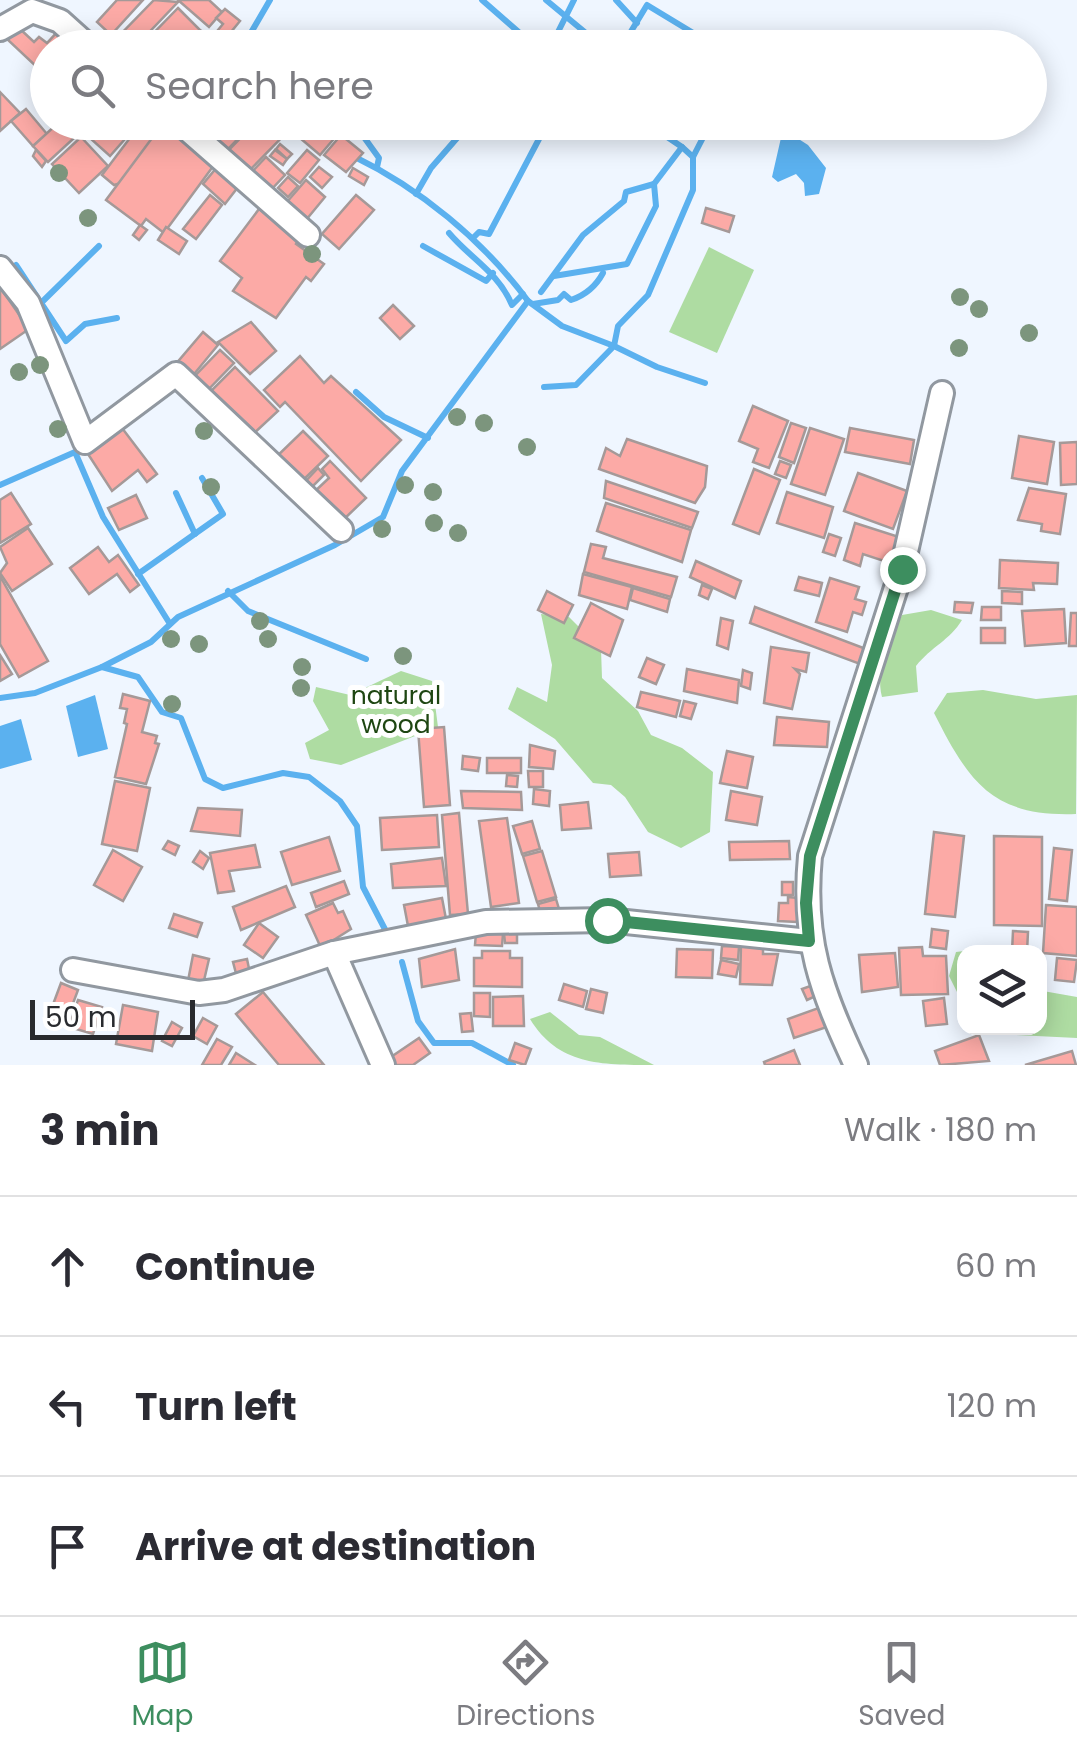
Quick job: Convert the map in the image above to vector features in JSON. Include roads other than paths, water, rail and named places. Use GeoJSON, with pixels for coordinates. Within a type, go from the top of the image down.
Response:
{"type":"FeatureCollection","features":[{"type":"Feature","properties":{"kind":"street"},"geometry":{"type":"LineString","coordinates":[[0,28],[32,11],[60,21],[70,30]]}},
{"type":"Feature","properties":{"kind":"street"},"geometry":{"type":"LineString","coordinates":[[201,140],[308,234]]}},
{"type":"Feature","properties":{"kind":"street"},"geometry":{"type":"LineString","coordinates":[[0,268],[28,303],[85,442],[176,374],[341,530]]}},
{"type":"Feature","properties":{"kind":"street"},"geometry":{"type":"LineString","coordinates":[[856,1065],[809,941],[806,903],[810,856],[902,569],[942,393]]}},
{"type":"Feature","properties":{"kind":"street"},"geometry":{"type":"LineString","coordinates":[[73,970],[199,993],[224,990],[334,953],[486,922],[607,920],[809,941]]}},
{"type":"Feature","properties":{"kind":"street"},"geometry":{"type":"LineString","coordinates":[[334,953],[382,1065]]}},
{"type":"Feature","properties":{"kind":"water"},"geometry":{"type":"Polygon","coordinates":[[[780,140],[800,140],[826,168],[819,194],[805,196],[804,183],[796,174],[778,182],[772,177],[780,140]]]}},
{"type":"Feature","properties":{"kind":"water"},"geometry":{"type":"Polygon","coordinates":[[[95,695],[108,749],[78,757],[66,706],[95,695]]]}},
{"type":"Feature","properties":{"kind":"water"},"geometry":{"type":"Polygon","coordinates":[[[21,719],[32,760],[0,769],[0,726],[21,719]]]}},
{"type":"Feature","properties":{"kind":"waterway"},"geometry":{"type":"LineString","coordinates":[[252,30],[270,0]]}},
{"type":"Feature","properties":{"kind":"waterway"},"geometry":{"type":"LineString","coordinates":[[482,0],[516,30]]}},
{"type":"Feature","properties":{"kind":"waterway"},"geometry":{"type":"LineString","coordinates":[[546,0],[582,30]]}},
{"type":"Feature","properties":{"kind":"waterway"},"geometry":{"type":"LineString","coordinates":[[559,30],[574,0]]}},
{"type":"Feature","properties":{"kind":"waterway"},"geometry":{"type":"LineString","coordinates":[[616,0],[637,23]]}},
{"type":"Feature","properties":{"kind":"waterway"},"geometry":{"type":"LineString","coordinates":[[632,30],[647,5],[688,30]]}},
{"type":"Feature","properties":{"kind":"waterway"},"geometry":{"type":"LineString","coordinates":[[366,140],[379,158],[377,167]]}},
{"type":"Feature","properties":{"kind":"waterway"},"geometry":{"type":"LineString","coordinates":[[416,194],[431,168],[455,140]]}},
{"type":"Feature","properties":{"kind":"waterway"},"geometry":{"type":"LineString","coordinates":[[473,238],[479,232],[489,234],[538,140]]}},
{"type":"Feature","properties":{"kind":"waterway"},"geometry":{"type":"LineString","coordinates":[[672,140],[682,147]]}},
{"type":"Feature","properties":{"kind":"waterway"},"geometry":{"type":"LineString","coordinates":[[0,698],[35,693],[102,667],[151,642],[178,617],[335,545],[383,517],[402,471],[528,301],[562,326],[614,346],[618,326],[648,295],[693,190],[693,157],[702,140]]}},
{"type":"Feature","properties":{"kind":"waterway"},"geometry":{"type":"LineString","coordinates":[[541,292],[583,235],[624,201],[626,192],[654,184],[682,147],[693,157]]}},
{"type":"Feature","properties":{"kind":"waterway"},"geometry":{"type":"LineString","coordinates":[[353,156],[402,183],[448,217],[491,257],[528,301]]}},
{"type":"Feature","properties":{"kind":"waterway"},"geometry":{"type":"LineString","coordinates":[[554,276],[627,264],[656,206],[654,184]]}},
{"type":"Feature","properties":{"kind":"waterway"},"geometry":{"type":"LineString","coordinates":[[449,233],[492,275],[512,305],[523,294]]}},
{"type":"Feature","properties":{"kind":"waterway"},"geometry":{"type":"LineString","coordinates":[[42,302],[99,246]]}},
{"type":"Feature","properties":{"kind":"waterway"},"geometry":{"type":"LineString","coordinates":[[423,246],[486,281],[493,273]]}},
{"type":"Feature","properties":{"kind":"waterway"},"geometry":{"type":"LineString","coordinates":[[16,265],[66,341],[85,324],[117,318]]}},
{"type":"Feature","properties":{"kind":"waterway"},"geometry":{"type":"LineString","coordinates":[[533,304],[558,300],[564,294],[571,300],[576,298],[590,290],[603,273]]}},
{"type":"Feature","properties":{"kind":"waterway"},"geometry":{"type":"LineString","coordinates":[[544,387],[576,385],[614,346],[657,367],[705,383]]}},
{"type":"Feature","properties":{"kind":"waterway"},"geometry":{"type":"LineString","coordinates":[[356,392],[384,417],[428,438]]}},
{"type":"Feature","properties":{"kind":"waterway"},"geometry":{"type":"LineString","coordinates":[[0,485],[75,452],[103,517],[170,624]]}},
{"type":"Feature","properties":{"kind":"waterway"},"geometry":{"type":"LineString","coordinates":[[138,574],[223,514],[202,478]]}},
{"type":"Feature","properties":{"kind":"waterway"},"geometry":{"type":"LineString","coordinates":[[176,493],[195,534]]}},
{"type":"Feature","properties":{"kind":"waterway"},"geometry":{"type":"LineString","coordinates":[[228,591],[248,611],[366,659]]}},
{"type":"Feature","properties":{"kind":"waterway"},"geometry":{"type":"LineString","coordinates":[[102,667],[138,677],[162,712],[181,718],[205,779],[223,788],[283,773],[309,777],[340,801],[357,826],[363,887],[389,937]]}},
{"type":"Feature","properties":{"kind":"waterway"},"geometry":{"type":"LineString","coordinates":[[402,962],[418,1021],[434,1043],[472,1043],[513,1065]]}},
{"type":"Feature","properties":{"kind":"park label","name":"natural wood"},"geometry":{"type":"Point","coordinates":[396,710]}}]}
